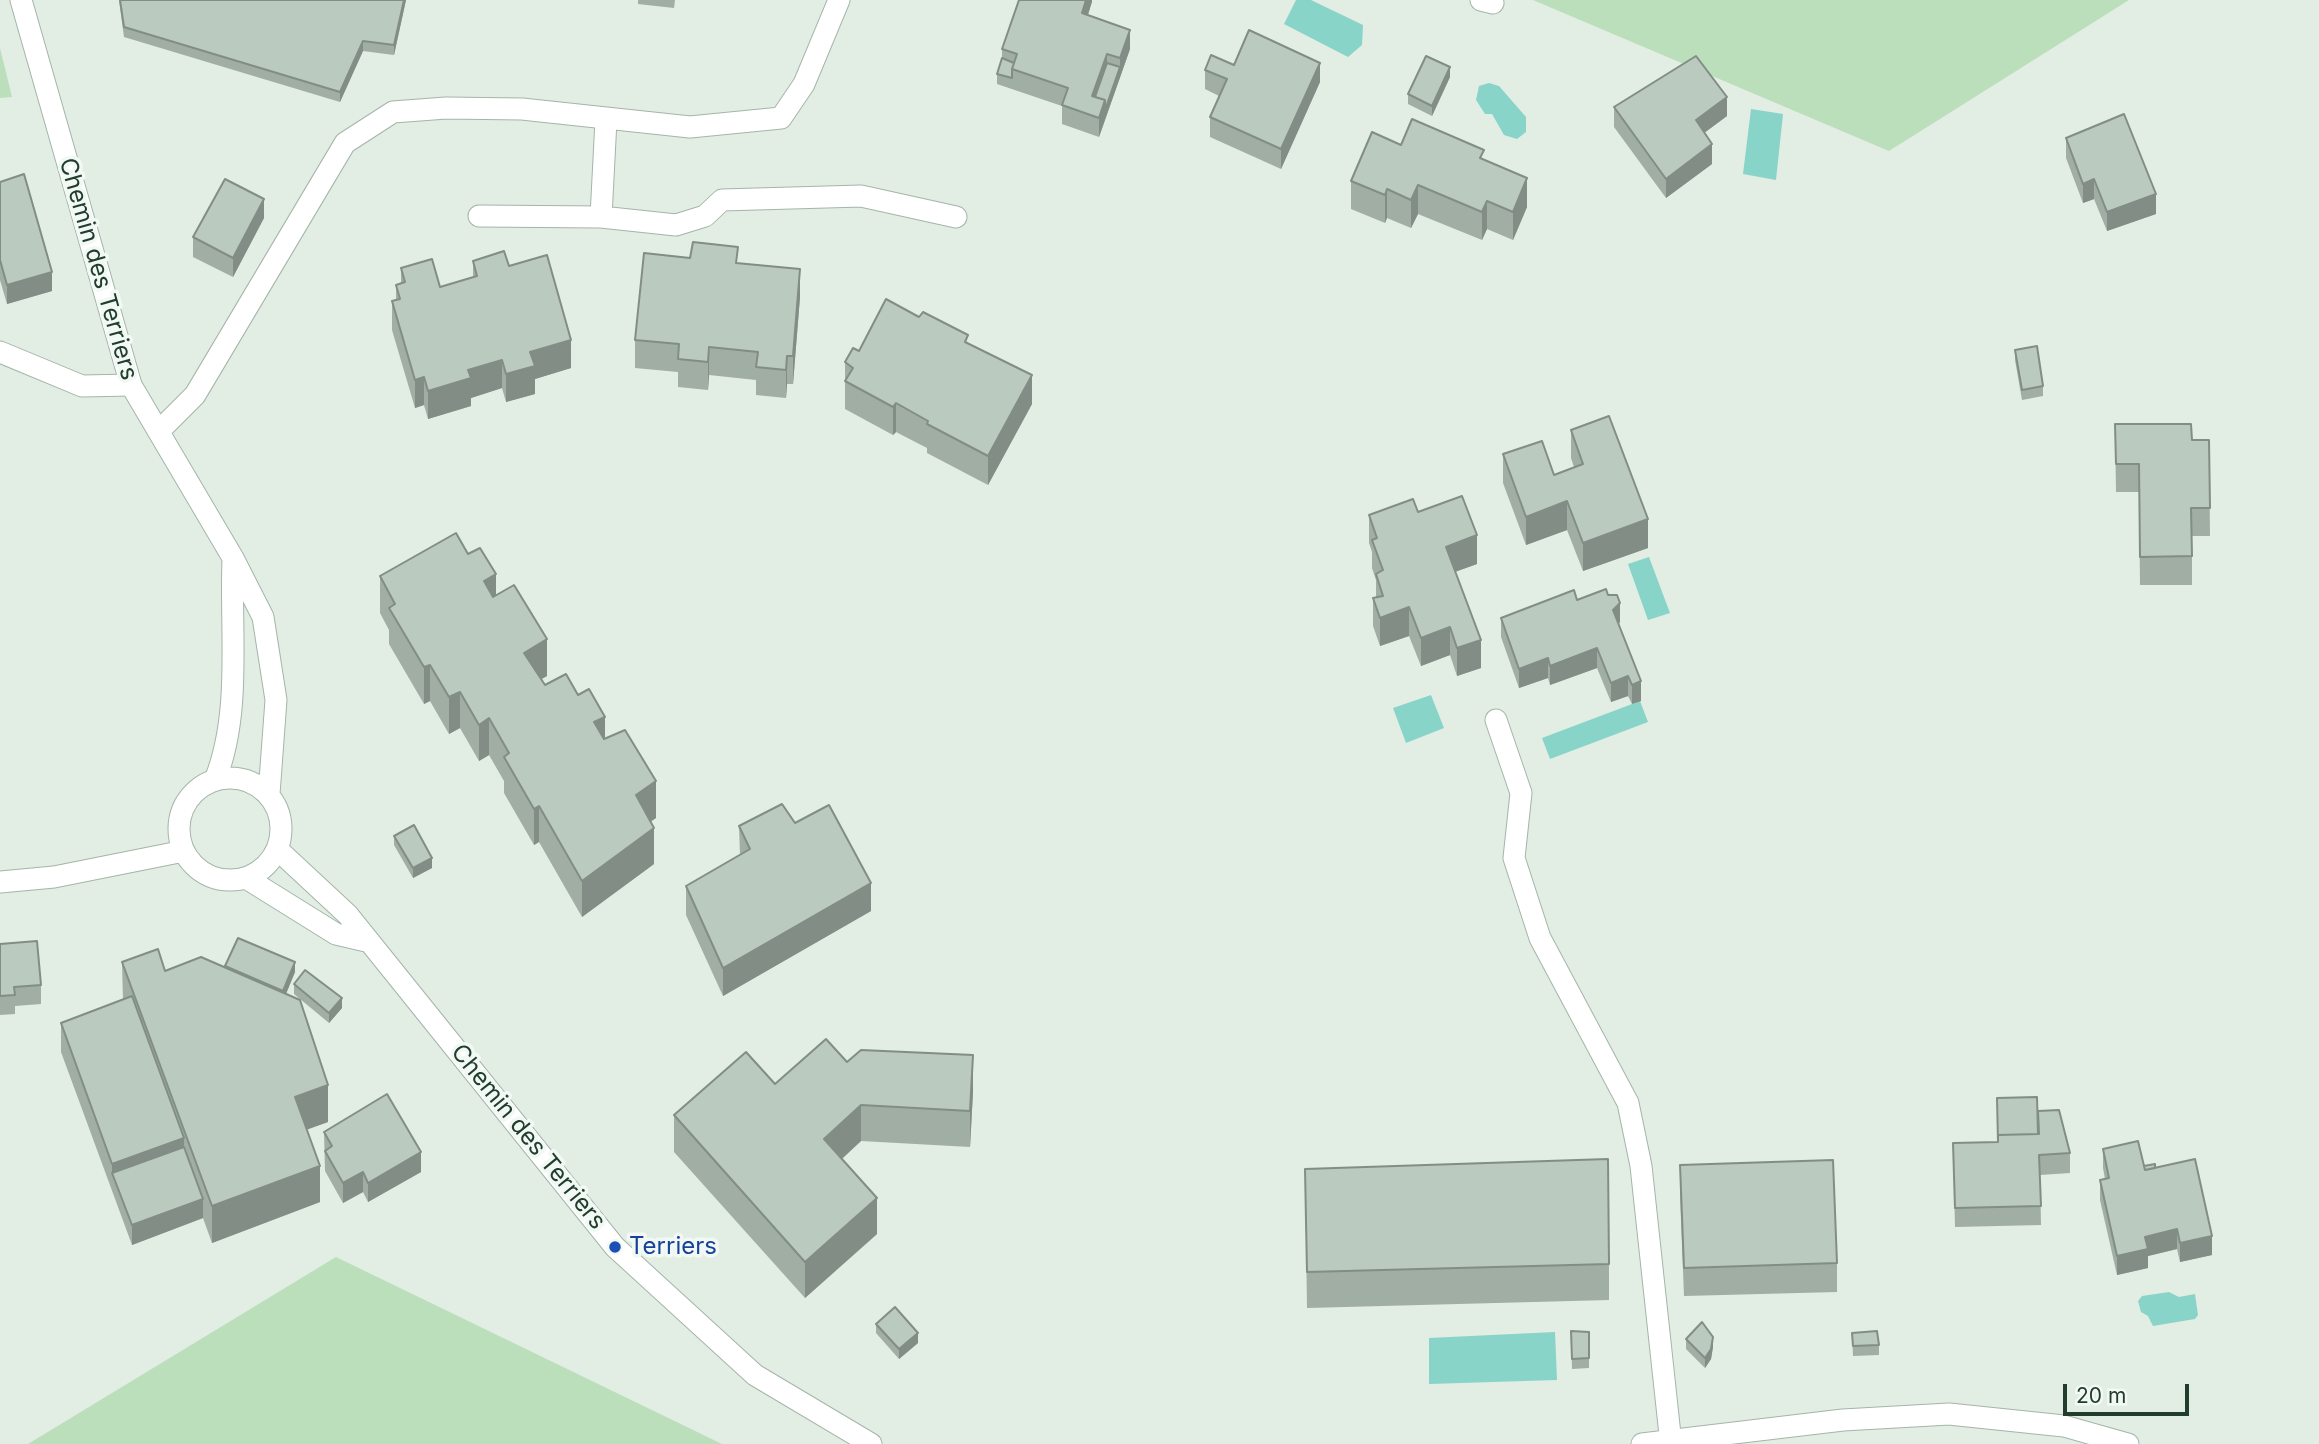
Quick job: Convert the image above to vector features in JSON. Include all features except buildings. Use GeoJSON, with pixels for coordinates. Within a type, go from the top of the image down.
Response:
{"type":"FeatureCollection","features":[{"type":"Feature","properties":{"kind":"street","name":"Chemin des Terriers"},"geometry":{"type":"LineString","coordinates":[[20,0],[131,386],[160,430],[233,558],[263,617],[276,700],[269,794]]}},
{"type":"Feature","properties":{"kind":"street"},"geometry":{"type":"LineString","coordinates":[[160,430],[195,395],[345,143],[393,112],[446,108],[522,109],[690,127],[782,118],[804,84],[839,0]]}},
{"type":"Feature","properties":{"kind":"street"},"geometry":{"type":"LineString","coordinates":[[601,217],[606,120]]}},
{"type":"Feature","properties":{"kind":"street"},"geometry":{"type":"LineString","coordinates":[[479,216],[601,217],[676,225],[705,216],[722,200],[861,196],[956,217]]}},
{"type":"Feature","properties":{"kind":"street"},"geometry":{"type":"LineString","coordinates":[[0,352],[82,386],[131,386]]}},
{"type":"Feature","properties":{"kind":"street"},"geometry":{"type":"LineString","coordinates":[[215,780],[226,753],[232,702],[230,621],[233,558]]}},
{"type":"Feature","properties":{"kind":"street"},"geometry":{"type":"LineString","coordinates":[[1496,720],[1521,793],[1514,858],[1540,939],[1628,1103],[1641,1166],[1671,1442]]}},
{"type":"Feature","properties":{"kind":"street"},"geometry":{"type":"LineString","coordinates":[[234,778],[253,783],[269,794],[282,820],[277,849],[270,862],[246,878],[232,880],[204,873],[184,851],[179,837],[183,808],[191,796],[215,780],[234,778]]}},
{"type":"Feature","properties":{"kind":"street","name":"Chemin des Terriers"},"geometry":{"type":"LineString","coordinates":[[277,849],[348,915],[366,941],[440,1027],[615,1247],[755,1375],[871,1444]]}},
{"type":"Feature","properties":{"kind":"street"},"geometry":{"type":"LineString","coordinates":[[0,882],[54,877],[184,851]]}},
{"type":"Feature","properties":{"kind":"street"},"geometry":{"type":"LineString","coordinates":[[246,878],[336,934],[366,941]]}},
{"type":"Feature","properties":{"kind":"street"},"geometry":{"type":"LineString","coordinates":[[1642,1444],[1843,1420],[1949,1414],[2064,1426],[2128,1444]]}},
{"type":"Feature","properties":{"kind":"green space"},"geometry":{"type":"Polygon","coordinates":[[[1533,0],[2129,0],[1889,151],[1533,0]]]}},
{"type":"Feature","properties":{"kind":"green space"},"geometry":{"type":"Polygon","coordinates":[[[0,48],[12,97],[0,98],[0,48]]]}},
{"type":"Feature","properties":{"kind":"green space"},"geometry":{"type":"Polygon","coordinates":[[[336,1257],[722,1444],[28,1444],[336,1257]]]}},
{"type":"Feature","properties":{"kind":"water"},"geometry":{"type":"Polygon","coordinates":[[[1296,0],[1311,0],[1363,25],[1362,45],[1348,57],[1284,24],[1296,0]]]}},
{"type":"Feature","properties":{"kind":"water"},"geometry":{"type":"Polygon","coordinates":[[[1489,83],[1499,86],[1526,117],[1526,132],[1517,139],[1504,135],[1492,114],[1485,114],[1476,100],[1479,86],[1489,83]]]}},
{"type":"Feature","properties":{"kind":"water"},"geometry":{"type":"Polygon","coordinates":[[[1751,109],[1783,114],[1776,180],[1743,174],[1751,109]]]}},
{"type":"Feature","properties":{"kind":"water"},"geometry":{"type":"Polygon","coordinates":[[[1649,557],[1670,613],[1648,620],[1628,564],[1649,557]]]}},
{"type":"Feature","properties":{"kind":"water"},"geometry":{"type":"Polygon","coordinates":[[[1431,695],[1444,728],[1406,743],[1393,708],[1431,695]]]}},
{"type":"Feature","properties":{"kind":"water"},"geometry":{"type":"Polygon","coordinates":[[[1640,701],[1648,722],[1550,759],[1542,738],[1640,701]]]}},
{"type":"Feature","properties":{"kind":"water"},"geometry":{"type":"Polygon","coordinates":[[[2169,1292],[2179,1297],[2195,1294],[2198,1315],[2195,1319],[2153,1326],[2148,1316],[2141,1312],[2138,1301],[2142,1296],[2169,1292]]]}},
{"type":"Feature","properties":{"kind":"water"},"geometry":{"type":"Polygon","coordinates":[[[1555,1332],[1557,1380],[1429,1384],[1429,1338],[1555,1332]]]}},
{"type":"Feature","properties":{"kind":"place","name":"Terriers"},"geometry":{"type":"Point","coordinates":[615,1247]}}]}
